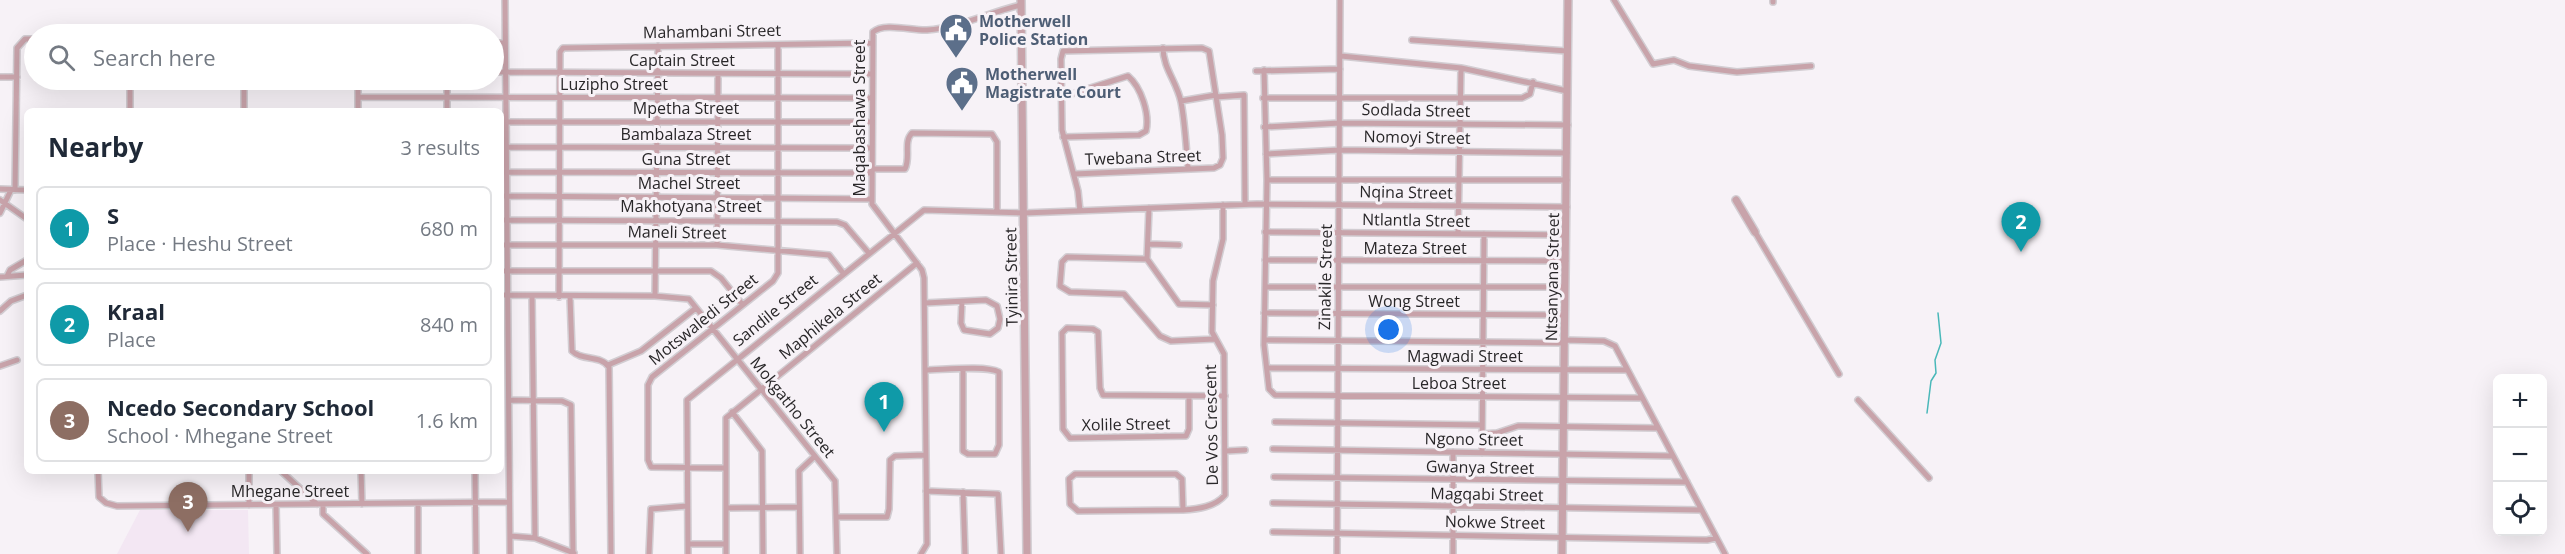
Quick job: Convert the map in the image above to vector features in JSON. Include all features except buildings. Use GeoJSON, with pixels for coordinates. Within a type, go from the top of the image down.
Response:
{"type":"FeatureCollection","features":[{"type":"Feature","properties":{"kind":"street"},"geometry":{"type":"LineString","coordinates":[[504,114],[506,98],[505,0]]}},
{"type":"Feature","properties":{"kind":"street","name":"Zinakile Street"},"geometry":{"type":"LineString","coordinates":[[1336,554],[1340,0]]}},
{"type":"Feature","properties":{"kind":"street","name":"Ntsanyana Street"},"geometry":{"type":"LineString","coordinates":[[1562,554],[1568,0]]}},
{"type":"Feature","properties":{"kind":"street"},"geometry":{"type":"LineString","coordinates":[[1614,0],[1653,64],[1674,60],[1699,68],[1737,72],[1810,66]]}},
{"type":"Feature","properties":{"kind":"street","name":"Maqabashawa Street"},"geometry":{"type":"LineString","coordinates":[[921,554],[927,544],[924,273],[874,210],[871,199],[871,43],[873,32],[877,28],[931,29],[1021,3]]}},
{"type":"Feature","properties":{"kind":"street","name":"Tyinira Street"},"geometry":{"type":"LineString","coordinates":[[1021,3],[1028,554]]}},
{"type":"Feature","properties":{"kind":"street"},"geometry":{"type":"LineString","coordinates":[[0,213],[2,202],[13,190],[17,45],[24,40]]}},
{"type":"Feature","properties":{"kind":"street"},"geometry":{"type":"LineString","coordinates":[[1412,40],[1567,51]]}},
{"type":"Feature","properties":{"kind":"street","name":"Mahambani Street"},"geometry":{"type":"LineString","coordinates":[[560,73],[560,55],[563,48],[568,45],[778,46],[786,43],[871,43]]}},
{"type":"Feature","properties":{"kind":"street"},"geometry":{"type":"LineString","coordinates":[[656,296],[658,46]]}},
{"type":"Feature","properties":{"kind":"street","name":"Motswaledi Street"},"geometry":{"type":"LineString","coordinates":[[726,468],[657,469],[648,463],[648,385],[652,377],[777,275],[778,46]]}},
{"type":"Feature","properties":{"kind":"street"},"geometry":{"type":"LineString","coordinates":[[1163,48],[1163,62],[1175,83],[1181,101],[1188,168]]}},
{"type":"Feature","properties":{"kind":"street","name":"Twebana Street"},"geometry":{"type":"LineString","coordinates":[[1074,174],[1214,168],[1222,162],[1216,96],[1208,49],[1066,50],[1061,59],[1063,137],[1074,174],[1080,211]]}},
{"type":"Feature","properties":{"kind":"street"},"geometry":{"type":"LineString","coordinates":[[1341,56],[1461,68],[1567,91]]}},
{"type":"Feature","properties":{"kind":"street"},"geometry":{"type":"LineString","coordinates":[[1458,234],[1461,68]]}},
{"type":"Feature","properties":{"kind":"street"},"geometry":{"type":"LineString","coordinates":[[1256,71],[1340,69]]}},
{"type":"Feature","properties":{"kind":"street"},"geometry":{"type":"LineString","coordinates":[[1264,70],[1267,180],[1264,313],[1267,368]]}},
{"type":"Feature","properties":{"kind":"street","name":"Captain Street"},"geometry":{"type":"LineString","coordinates":[[506,72],[871,74]]}},
{"type":"Feature","properties":{"kind":"street"},"geometry":{"type":"LineString","coordinates":[[559,297],[560,73]]}},
{"type":"Feature","properties":{"kind":"street"},"geometry":{"type":"LineString","coordinates":[[717,245],[718,74]]}},
{"type":"Feature","properties":{"kind":"street"},"geometry":{"type":"LineString","coordinates":[[1062,97],[1128,76],[1141,95],[1147,124],[1146,131],[1139,135],[1063,137]]}},
{"type":"Feature","properties":{"kind":"street"},"geometry":{"type":"LineString","coordinates":[[0,77],[17,77]]}},
{"type":"Feature","properties":{"kind":"street"},"geometry":{"type":"LineString","coordinates":[[1263,98],[1341,96],[1522,98],[1530,94],[1533,82]]}},
{"type":"Feature","properties":{"kind":"street"},"geometry":{"type":"LineString","coordinates":[[130,90],[130,108]]}},
{"type":"Feature","properties":{"kind":"street"},"geometry":{"type":"LineString","coordinates":[[244,90],[244,108]]}},
{"type":"Feature","properties":{"kind":"street"},"geometry":{"type":"LineString","coordinates":[[358,90],[358,108]]}},
{"type":"Feature","properties":{"kind":"street"},"geometry":{"type":"LineString","coordinates":[[447,90],[447,108]]}},
{"type":"Feature","properties":{"kind":"street"},"geometry":{"type":"LineString","coordinates":[[1181,101],[1244,95],[1245,204]]}},
{"type":"Feature","properties":{"kind":"street","name":"Luzipho Street"},"geometry":{"type":"LineString","coordinates":[[358,97],[870,98]]}},
{"type":"Feature","properties":{"kind":"street","name":"Mpetha Street"},"geometry":{"type":"LineString","coordinates":[[504,122],[870,122]]}},
{"type":"Feature","properties":{"kind":"street","name":"Sodlada Street"},"geometry":{"type":"LineString","coordinates":[[1264,127],[1340,123],[1568,126]]}},
{"type":"Feature","properties":{"kind":"street","name":"Guna Street"},"geometry":{"type":"LineString","coordinates":[[504,172],[870,171],[905,168],[908,162],[908,138],[912,133],[992,134],[997,142],[998,212]]}},
{"type":"Feature","properties":{"kind":"street"},"geometry":{"type":"LineString","coordinates":[[504,147],[504,245],[508,272],[510,554]]}},
{"type":"Feature","properties":{"kind":"street","name":"Bambalaza Street"},"geometry":{"type":"LineString","coordinates":[[504,147],[870,148]]}},
{"type":"Feature","properties":{"kind":"street","name":"Nomoyi Street"},"geometry":{"type":"LineString","coordinates":[[1266,154],[1340,150],[1568,153]]}},
{"type":"Feature","properties":{"kind":"street"},"geometry":{"type":"LineString","coordinates":[[1267,180],[1339,178],[1567,180]]}},
{"type":"Feature","properties":{"kind":"street"},"geometry":{"type":"LineString","coordinates":[[0,189],[24,190]]}},
{"type":"Feature","properties":{"kind":"street","name":"Machel Street"},"geometry":{"type":"LineString","coordinates":[[504,196],[777,196],[871,199]]}},
{"type":"Feature","properties":{"kind":"street"},"geometry":{"type":"LineString","coordinates":[[1736,200],[1839,374]]}},
{"type":"Feature","properties":{"kind":"street"},"geometry":{"type":"LineString","coordinates":[[2,202],[24,217]]}},
{"type":"Feature","properties":{"kind":"street","name":"Nqina Street"},"geometry":{"type":"LineString","coordinates":[[1149,208],[1245,204],[1567,207]]}},
{"type":"Feature","properties":{"kind":"street","name":"De Vos Crescent"},"geometry":{"type":"LineString","coordinates":[[1183,510],[1182,479],[1176,474],[1075,474],[1069,479],[1070,504],[1075,510],[1183,510],[1201,509],[1223,498],[1227,487],[1224,354],[1212,334],[1214,275],[1223,239],[1223,205]]}},
{"type":"Feature","properties":{"kind":"street"},"geometry":{"type":"LineString","coordinates":[[1149,208],[1147,259],[1179,304],[1213,305]]}},
{"type":"Feature","properties":{"kind":"street","name":"Sandile Street"},"geometry":{"type":"LineString","coordinates":[[688,554],[687,400],[893,232],[924,210],[1024,213],[1149,208]]}},
{"type":"Feature","properties":{"kind":"street","name":"Makhotyana Street"},"geometry":{"type":"LineString","coordinates":[[504,220],[778,220],[842,224],[868,252]]}},
{"type":"Feature","properties":{"kind":"street","name":"Ntlantla Street"},"geometry":{"type":"LineString","coordinates":[[1265,232],[1566,235]]}},
{"type":"Feature","properties":{"kind":"street"},"geometry":{"type":"LineString","coordinates":[[1482,453],[1484,234]]}},
{"type":"Feature","properties":{"kind":"street","name":"Maneli Street"},"geometry":{"type":"LineString","coordinates":[[504,245],[656,244],[778,249],[829,255],[843,273]]}},
{"type":"Feature","properties":{"kind":"street"},"geometry":{"type":"LineString","coordinates":[[1149,244],[1179,244]]}},
{"type":"Feature","properties":{"kind":"street"},"geometry":{"type":"LineString","coordinates":[[1147,259],[1067,256],[1062,262],[1061,288],[1070,292],[1124,294],[1160,336],[1167,340],[1215,339]]}},
{"type":"Feature","properties":{"kind":"street","name":"Mateza Street"},"geometry":{"type":"LineString","coordinates":[[1265,260],[1566,261]]}},
{"type":"Feature","properties":{"kind":"street"},"geometry":{"type":"LineString","coordinates":[[3,276],[24,262]]}},
{"type":"Feature","properties":{"kind":"street","name":"Maphikela Street"},"geometry":{"type":"LineString","coordinates":[[732,412],[917,263]]}},
{"type":"Feature","properties":{"kind":"street"},"geometry":{"type":"LineString","coordinates":[[504,271],[714,272],[742,304]]}},
{"type":"Feature","properties":{"kind":"street"},"geometry":{"type":"LineString","coordinates":[[3,276],[24,274]]}},
{"type":"Feature","properties":{"kind":"street"},"geometry":{"type":"LineString","coordinates":[[1265,287],[1565,287]]}},
{"type":"Feature","properties":{"kind":"street"},"geometry":{"type":"LineString","coordinates":[[0,311],[11,301],[24,296]]}},
{"type":"Feature","properties":{"kind":"street","name":"Mokgatho Street"},"geometry":{"type":"LineString","coordinates":[[504,296],[686,298],[835,481],[837,554]]}},
{"type":"Feature","properties":{"kind":"street"},"geometry":{"type":"LineString","coordinates":[[532,297],[535,538]]}},
{"type":"Feature","properties":{"kind":"street"},"geometry":{"type":"LineString","coordinates":[[570,297],[572,351],[608,365],[641,351],[696,308]]}},
{"type":"Feature","properties":{"kind":"street"},"geometry":{"type":"LineString","coordinates":[[925,303],[986,300],[993,303],[999,311],[999,328],[990,334],[964,330],[961,325],[962,302]]}},
{"type":"Feature","properties":{"kind":"street","name":"Wong Street"},"geometry":{"type":"LineString","coordinates":[[1264,313],[1565,315]]}},
{"type":"Feature","properties":{"kind":"street","name":"Xolile Street"},"geometry":{"type":"LineString","coordinates":[[1189,396],[1189,429],[1186,436],[1067,436],[1063,429],[1062,333],[1067,328],[1094,329],[1098,332],[1100,388],[1103,395],[1225,396]]}},
{"type":"Feature","properties":{"kind":"street"},"geometry":{"type":"LineString","coordinates":[[1265,340],[1612,343],[1725,554]]}},
{"type":"Feature","properties":{"kind":"street"},"geometry":{"type":"LineString","coordinates":[[0,366],[17,360]]}},
{"type":"Feature","properties":{"kind":"street"},"geometry":{"type":"LineString","coordinates":[[608,365],[611,554]]}},
{"type":"Feature","properties":{"kind":"street","name":"Magwadi Street"},"geometry":{"type":"LineString","coordinates":[[1267,368],[1628,370]]}},
{"type":"Feature","properties":{"kind":"street","name":"Leboa Street"},"geometry":{"type":"LineString","coordinates":[[1267,368],[1269,389],[1275,395],[1642,398]]}},
{"type":"Feature","properties":{"kind":"street"},"geometry":{"type":"LineString","coordinates":[[925,370],[963,370],[999,372],[999,445],[995,454],[968,454],[963,451],[963,370]]}},
{"type":"Feature","properties":{"kind":"street"},"geometry":{"type":"LineString","coordinates":[[509,400],[562,401],[571,405],[574,554],[535,538],[510,536]]}},
{"type":"Feature","properties":{"kind":"street"},"geometry":{"type":"LineString","coordinates":[[1858,400],[1929,478]]}},
{"type":"Feature","properties":{"kind":"street"},"geometry":{"type":"LineString","coordinates":[[726,554],[725,423],[732,412],[762,451],[763,554]]}},
{"type":"Feature","properties":{"kind":"street"},"geometry":{"type":"LineString","coordinates":[[1275,422],[1482,425]]}},
{"type":"Feature","properties":{"kind":"street"},"geometry":{"type":"LineString","coordinates":[[1482,434],[1497,433],[1513,427],[1658,428]]}},
{"type":"Feature","properties":{"kind":"street","name":"Ngono Street"},"geometry":{"type":"LineString","coordinates":[[1274,449],[1673,456]]}},
{"type":"Feature","properties":{"kind":"street"},"geometry":{"type":"LineString","coordinates":[[1226,451],[1245,450]]}},
{"type":"Feature","properties":{"kind":"street"},"geometry":{"type":"LineString","coordinates":[[1453,452],[1453,554]]}},
{"type":"Feature","properties":{"kind":"street"},"geometry":{"type":"LineString","coordinates":[[837,517],[887,517],[890,509],[890,460],[895,456],[925,455]]}},
{"type":"Feature","properties":{"kind":"street"},"geometry":{"type":"LineString","coordinates":[[800,554],[799,471],[815,456]]}},
{"type":"Feature","properties":{"kind":"street","name":"Mhegane Street"},"geometry":{"type":"LineString","coordinates":[[98,474],[99,497],[111,505],[509,502]]}},
{"type":"Feature","properties":{"kind":"street"},"geometry":{"type":"LineString","coordinates":[[249,474],[249,505]]}},
{"type":"Feature","properties":{"kind":"street"},"geometry":{"type":"LineString","coordinates":[[285,474],[320,504],[323,514],[367,554]]}},
{"type":"Feature","properties":{"kind":"street"},"geometry":{"type":"LineString","coordinates":[[361,474],[362,504]]}},
{"type":"Feature","properties":{"kind":"street"},"geometry":{"type":"LineString","coordinates":[[475,474],[476,554]]}},
{"type":"Feature","properties":{"kind":"street","name":"Gwanya Street"},"geometry":{"type":"LineString","coordinates":[[1274,477],[1687,482]]}},
{"type":"Feature","properties":{"kind":"street"},"geometry":{"type":"LineString","coordinates":[[926,491],[998,494],[1001,554]]}},
{"type":"Feature","properties":{"kind":"street"},"geometry":{"type":"LineString","coordinates":[[963,492],[965,554]]}},
{"type":"Feature","properties":{"kind":"street"},"geometry":{"type":"LineString","coordinates":[[418,503],[418,554]]}},
{"type":"Feature","properties":{"kind":"street","name":"Magqabi Street"},"geometry":{"type":"LineString","coordinates":[[1273,503],[1701,510]]}},
{"type":"Feature","properties":{"kind":"street"},"geometry":{"type":"LineString","coordinates":[[276,504],[277,554]]}},
{"type":"Feature","properties":{"kind":"street"},"geometry":{"type":"LineString","coordinates":[[649,554],[651,509],[687,506]]}},
{"type":"Feature","properties":{"kind":"street"},"geometry":{"type":"LineString","coordinates":[[726,508],[799,507]]}},
{"type":"Feature","properties":{"kind":"street","name":"Nokwe Street"},"geometry":{"type":"LineString","coordinates":[[1273,532],[1707,540],[1716,538]]}},
{"type":"Feature","properties":{"kind":"street"},"geometry":{"type":"LineString","coordinates":[[688,544],[726,544]]}},
{"type":"Feature","properties":{"kind":"shaded area"},"geometry":{"type":"Polygon","coordinates":[[[140,510],[248,510],[249,554],[117,554],[140,510]]]}},
{"type":"Feature","properties":{"kind":"waterway"},"geometry":{"type":"LineString","coordinates":[[1927,413],[1931,381],[1936,373],[1935,360],[1941,343],[1938,313]]}},
{"type":"Feature","properties":{"kind":"place","name":"Motherwell Police Station"},"geometry":{"type":"Point","coordinates":[956,59]}},
{"type":"Feature","properties":{"kind":"place","name":"Motherwell Magistrate Court"},"geometry":{"type":"Point","coordinates":[962,112]}},
{"type":"Feature","properties":{"kind":"place","name":"Kraal"},"geometry":{"type":"Point","coordinates":[2021,252]}},
{"type":"Feature","properties":{"kind":"place","name":"S"},"geometry":{"type":"Point","coordinates":[884,432]}},
{"type":"Feature","properties":{"kind":"place","name":"Ncedo Secondary School"},"geometry":{"type":"Point","coordinates":[188,532]}}]}
